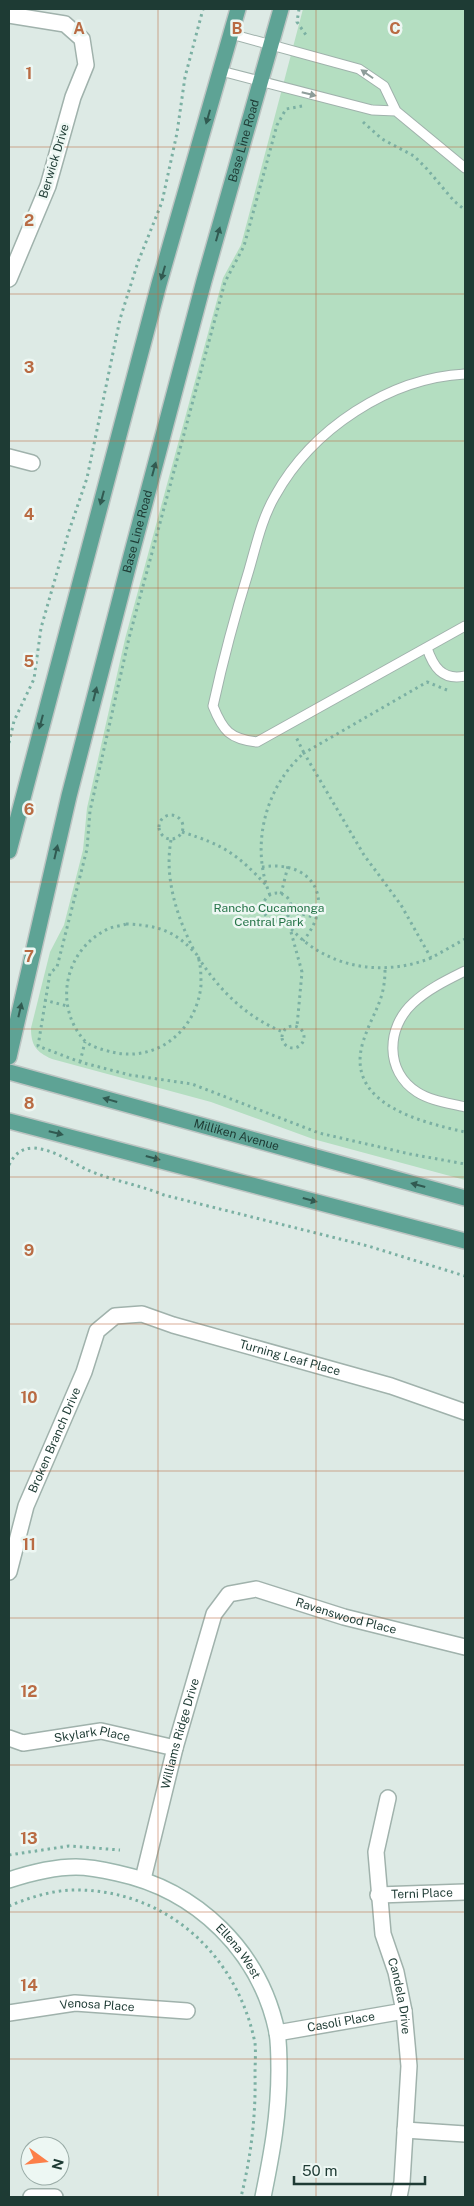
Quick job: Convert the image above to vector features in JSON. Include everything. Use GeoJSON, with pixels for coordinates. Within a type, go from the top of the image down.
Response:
{"type":"FeatureCollection","features":[{"type":"Feature","properties":{"kind":"main road"},"geometry":{"type":"LineString","coordinates":[[9,847],[157,294],[238,9]]}},
{"type":"Feature","properties":{"kind":"main road","name":"Base Line Road"},"geometry":{"type":"LineString","coordinates":[[9,1058],[69,796],[131,556],[204,281],[262,82],[281,9]]}},
{"type":"Feature","properties":{"kind":"main road","name":"Milliken Avenue"},"geometry":{"type":"LineString","coordinates":[[9,1072],[465,1198]]}},
{"type":"Feature","properties":{"kind":"main road"},"geometry":{"type":"LineString","coordinates":[[9,1121],[465,1241]]}},
{"type":"Feature","properties":{"kind":"street","name":"Berwick Drive"},"geometry":{"type":"LineString","coordinates":[[9,15],[65,24],[82,39],[86,65],[72,96],[48,186],[9,279]]}},
{"type":"Feature","properties":{"kind":"street"},"geometry":{"type":"LineString","coordinates":[[9,457],[32,463]]}},
{"type":"Feature","properties":{"kind":"street","name":"Turning Leaf Place"},"geometry":{"type":"LineString","coordinates":[[115,1316],[142,1314],[174,1325],[391,1386],[465,1412]]}},
{"type":"Feature","properties":{"kind":"street","name":"Broken Branch Drive"},"geometry":{"type":"LineString","coordinates":[[9,1572],[26,1506],[84,1372],[98,1331],[115,1316]]}},
{"type":"Feature","properties":{"kind":"street","name":"Ravenswood Place"},"geometry":{"type":"LineString","coordinates":[[228,1594],[256,1589],[344,1617],[465,1647]]}},
{"type":"Feature","properties":{"kind":"street","name":"Williams Ridge Drive"},"geometry":{"type":"LineString","coordinates":[[143,1879],[175,1748],[214,1614],[228,1594]]}},
{"type":"Feature","properties":{"kind":"street","name":"Skylark Place"},"geometry":{"type":"LineString","coordinates":[[9,1738],[23,1743],[101,1731],[175,1748]]}},
{"type":"Feature","properties":{"kind":"street","name":"Candela Drive"},"geometry":{"type":"LineString","coordinates":[[388,1798],[376,1852],[378,1894],[382,1934],[396,1972],[404,2011],[409,2066],[399,2197]]}},
{"type":"Feature","properties":{"kind":"street","name":"Ellena West"},"geometry":{"type":"LineString","coordinates":[[9,1880],[46,1870],[76,1867],[103,1870],[143,1879],[170,1890],[198,1908],[222,1928],[246,1957],[264,1989],[277,2033],[279,2088],[276,2135],[263,2197]]}},
{"type":"Feature","properties":{"kind":"street","name":"Terni Place"},"geometry":{"type":"LineString","coordinates":[[378,1894],[465,1892]]}},
{"type":"Feature","properties":{"kind":"street","name":"Venosa Place"},"geometry":{"type":"LineString","coordinates":[[9,2014],[75,2003],[186,2011]]}},
{"type":"Feature","properties":{"kind":"street","name":"Casoli Place"},"geometry":{"type":"LineString","coordinates":[[277,2033],[404,2011]]}},
{"type":"Feature","properties":{"kind":"street"},"geometry":{"type":"LineString","coordinates":[[405,2130],[465,2134]]}},
{"type":"Feature","properties":{"kind":"street"},"geometry":{"type":"LineString","coordinates":[[31,2197],[55,2197]]}},
{"type":"Feature","properties":{"kind":"lane"},"geometry":{"type":"LineString","coordinates":[[231,34],[359,69],[384,86],[396,111],[465,168]]}},
{"type":"Feature","properties":{"kind":"lane"},"geometry":{"type":"LineString","coordinates":[[221,70],[372,110],[396,111]]}},
{"type":"Feature","properties":{"kind":"lane"},"geometry":{"type":"LineString","coordinates":[[465,374],[448,375],[387,393],[356,411],[323,436],[298,464],[275,496],[260,531],[213,706],[221,726],[239,740],[257,742],[465,626]]}},
{"type":"Feature","properties":{"kind":"lane"},"geometry":{"type":"LineString","coordinates":[[427,648],[433,666],[447,675],[465,676]]}},
{"type":"Feature","properties":{"kind":"lane"},"geometry":{"type":"LineString","coordinates":[[465,970],[424,993],[412,1004],[401,1016],[394,1032],[391,1050],[405,1082],[418,1093],[434,1100],[465,1107]]}},
{"type":"Feature","properties":{"kind":"path"},"geometry":{"type":"LineString","coordinates":[[9,743],[14,721],[34,678],[42,628],[68,534],[87,478],[125,301],[162,202],[177,133],[184,77],[203,9]]}},
{"type":"Feature","properties":{"kind":"path"},"geometry":{"type":"LineString","coordinates":[[299,9],[297,22],[306,35]]}},
{"type":"Feature","properties":{"kind":"path"},"geometry":{"type":"LineString","coordinates":[[270,894],[266,886],[260,851],[263,824],[284,774],[304,753],[427,682],[443,690],[450,690]]}},
{"type":"Feature","properties":{"kind":"path"},"geometry":{"type":"LineString","coordinates":[[295,722],[295,737],[304,753],[364,855],[401,905],[431,958]]}},
{"type":"Feature","properties":{"kind":"path"},"geometry":{"type":"LineString","coordinates":[[173,815],[180,818],[184,826],[179,837],[172,840],[164,837],[159,831],[160,823],[165,816],[173,815]]}},
{"type":"Feature","properties":{"kind":"path"},"geometry":{"type":"LineString","coordinates":[[182,832],[216,844],[234,854],[266,886]]}},
{"type":"Feature","properties":{"kind":"path"},"geometry":{"type":"LineString","coordinates":[[172,840],[169,851],[171,885],[185,933],[197,955],[219,987],[232,1000],[252,1016],[283,1032]]}},
{"type":"Feature","properties":{"kind":"path"},"geometry":{"type":"LineString","coordinates":[[262,867],[288,866],[301,872],[312,883],[319,896],[320,912],[314,927],[303,941]]}},
{"type":"Feature","properties":{"kind":"path"},"geometry":{"type":"LineString","coordinates":[[281,894],[288,866]]}},
{"type":"Feature","properties":{"kind":"path"},"geometry":{"type":"LineString","coordinates":[[270,894],[281,894],[289,901],[290,911],[282,919],[272,920],[265,915],[264,901],[270,894]]}},
{"type":"Feature","properties":{"kind":"path"},"geometry":{"type":"LineString","coordinates":[[290,911],[317,918]]}},
{"type":"Feature","properties":{"kind":"path"},"geometry":{"type":"LineString","coordinates":[[282,919],[303,941],[339,961],[369,969],[385,970],[414,965],[465,939]]}},
{"type":"Feature","properties":{"kind":"path"},"geometry":{"type":"LineString","coordinates":[[126,924],[149,925],[166,930],[179,938],[197,955],[201,976],[200,999],[192,1020],[180,1034],[157,1049],[144,1053],[125,1055],[85,1042],[74,1026],[67,1006],[65,987],[70,969],[81,951],[92,940],[108,929],[126,924]]}},
{"type":"Feature","properties":{"kind":"path"},"geometry":{"type":"LineString","coordinates":[[290,929],[298,951],[302,972],[296,1026]]}},
{"type":"Feature","properties":{"kind":"path"},"geometry":{"type":"LineString","coordinates":[[44,1000],[67,1006]]}},
{"type":"Feature","properties":{"kind":"path"},"geometry":{"type":"LineString","coordinates":[[296,1026],[302,1030],[305,1037],[302,1044],[297,1048],[290,1048],[284,1043],[283,1032],[289,1027],[296,1026]]}},
{"type":"Feature","properties":{"kind":"path"},"geometry":{"type":"LineString","coordinates":[[80,1062],[85,1042]]}},
{"type":"Feature","properties":{"kind":"path"},"geometry":{"type":"LineString","coordinates":[[9,1165],[13,1156],[20,1151],[32,1148],[43,1150],[70,1160],[93,1172],[138,1185],[164,1195],[368,1246],[465,1276]]}},
{"type":"Feature","properties":{"kind":"path"},"geometry":{"type":"LineString","coordinates":[[9,1855],[69,1846],[120,1850]]}},
{"type":"Feature","properties":{"kind":"green space","name":"Rancho Cucamonga Central Park"},"geometry":{"type":"Polygon","coordinates":[[[303,9],[465,9],[465,1180],[313,1139],[211,1102],[52,1059],[38,1051],[33,1043],[31,1034],[50,952],[64,925],[83,850],[87,808],[125,639],[223,278],[241,245],[303,9]]]}}]}
